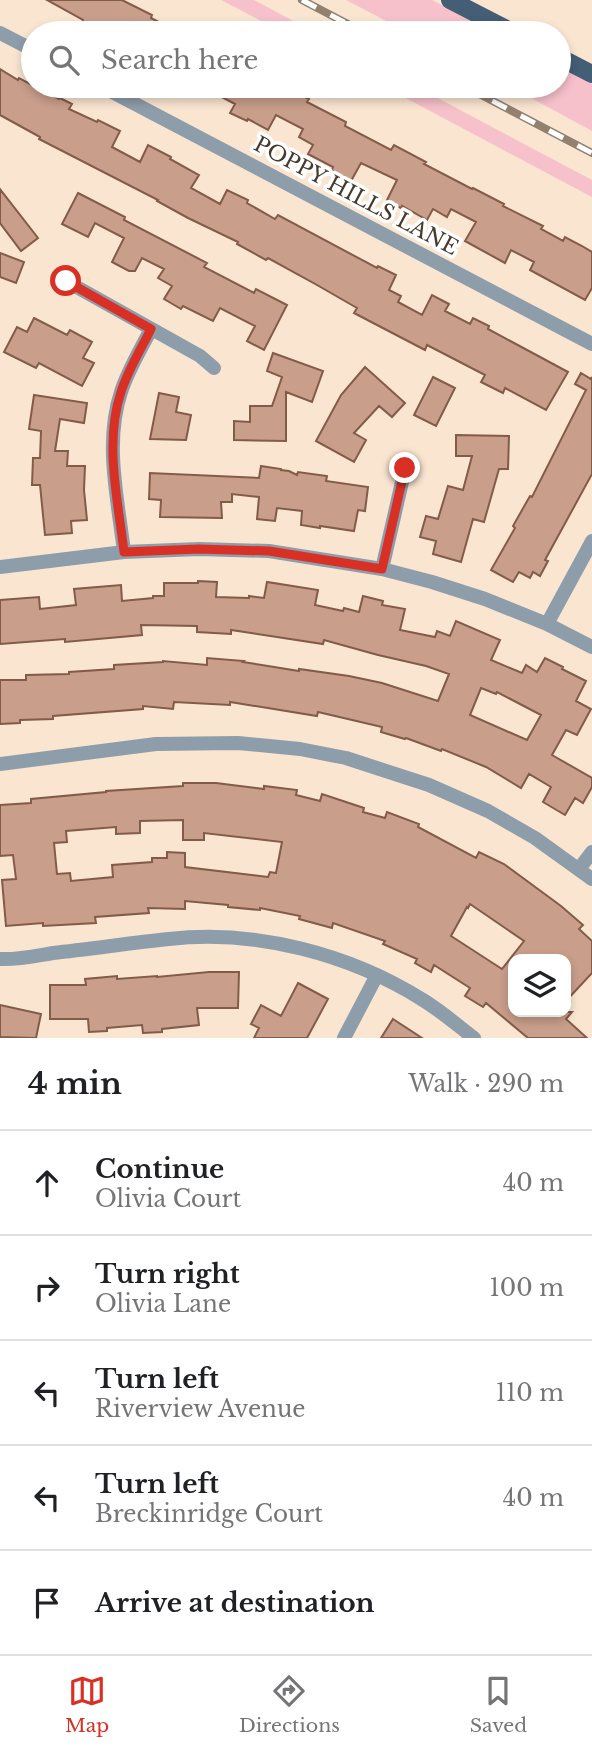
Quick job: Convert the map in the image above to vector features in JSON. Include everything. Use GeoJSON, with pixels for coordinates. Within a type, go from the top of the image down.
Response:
{"type":"FeatureCollection","features":[{"type":"Feature","properties":{"kind":"main road"},"geometry":{"type":"LineString","coordinates":[[450,0],[491,21]]}},
{"type":"Feature","properties":{"kind":"main road"},"geometry":{"type":"LineString","coordinates":[[571,63],[592,74]]}},
{"type":"Feature","properties":{"kind":"street"},"geometry":{"type":"LineString","coordinates":[[0,33],[21,44]]}},
{"type":"Feature","properties":{"kind":"street","name":"POPPY HILLS LANE"},"geometry":{"type":"LineString","coordinates":[[124,98],[592,344]]}},
{"type":"Feature","properties":{"kind":"street"},"geometry":{"type":"LineString","coordinates":[[66,281],[200,356],[214,368]]}},
{"type":"Feature","properties":{"kind":"street"},"geometry":{"type":"LineString","coordinates":[[124,552],[112,453],[113,421],[121,390],[151,329]]}},
{"type":"Feature","properties":{"kind":"street"},"geometry":{"type":"LineString","coordinates":[[382,569],[405,468]]}},
{"type":"Feature","properties":{"kind":"street"},"geometry":{"type":"LineString","coordinates":[[547,624],[592,541]]}},
{"type":"Feature","properties":{"kind":"street"},"geometry":{"type":"LineString","coordinates":[[0,567],[124,552],[199,549],[269,551],[382,569],[432,582],[485,599],[547,624],[592,647]]}},
{"type":"Feature","properties":{"kind":"street"},"geometry":{"type":"LineString","coordinates":[[0,764],[156,744],[239,743],[300,748],[346,758],[429,785],[488,811],[535,838],[592,879]]}},
{"type":"Feature","properties":{"kind":"street"},"geometry":{"type":"LineString","coordinates":[[579,869],[592,852]]}},
{"type":"Feature","properties":{"kind":"street"},"geometry":{"type":"LineString","coordinates":[[0,960],[172,938],[243,939],[290,946],[377,975],[421,999],[474,1038]]}},
{"type":"Feature","properties":{"kind":"street"},"geometry":{"type":"LineString","coordinates":[[344,1038],[377,975]]}},
{"type":"Feature","properties":{"kind":"shaded area"},"geometry":{"type":"Polygon","coordinates":[[[221,0],[254,0],[293,21],[261,21],[221,0]]]}},
{"type":"Feature","properties":{"kind":"shaded area"},"geometry":{"type":"Polygon","coordinates":[[[346,0],[432,0],[473,21],[386,21],[346,0]]]}},
{"type":"Feature","properties":{"kind":"shaded area"},"geometry":{"type":"Polygon","coordinates":[[[571,73],[592,84],[592,131],[531,98],[571,98],[571,73]]]}},
{"type":"Feature","properties":{"kind":"shaded area"},"geometry":{"type":"Polygon","coordinates":[[[406,98],[438,98],[592,180],[592,197],[406,98]]]}},
{"type":"Feature","properties":{"kind":"building"},"geometry":{"type":"Polygon","coordinates":[[[47,0],[122,0],[152,15],[151,18],[157,21],[83,21],[47,0]]]}},
{"type":"Feature","properties":{"kind":"building"},"geometry":{"type":"Polygon","coordinates":[[[0,69],[18,80],[21,79],[21,98],[60,98],[72,104],[69,109],[120,131],[112,147],[140,162],[148,145],[171,157],[170,159],[199,175],[191,188],[220,204],[227,190],[248,200],[247,203],[275,219],[278,215],[377,268],[378,266],[396,275],[389,290],[401,296],[398,302],[422,315],[432,295],[449,304],[445,311],[470,324],[473,318],[489,326],[488,329],[568,372],[546,410],[505,388],[503,393],[481,382],[485,375],[427,345],[425,350],[354,313],[357,308],[317,285],[39,139],[40,137],[0,115],[0,69]]]}},
{"type":"Feature","properties":{"kind":"building"},"geometry":{"type":"Polygon","coordinates":[[[224,98],[309,99],[307,102],[346,122],[345,126],[391,150],[394,145],[426,162],[424,164],[543,226],[541,229],[563,241],[565,237],[592,252],[592,288],[585,300],[530,270],[534,262],[511,250],[505,263],[465,241],[476,222],[451,209],[447,217],[433,209],[427,220],[402,206],[401,208],[387,200],[397,180],[361,163],[351,181],[332,170],[333,167],[308,154],[313,145],[299,137],[303,129],[276,115],[268,130],[230,113],[235,104],[224,98]]]}},
{"type":"Feature","properties":{"kind":"building"},"geometry":{"type":"Polygon","coordinates":[[[0,189],[38,238],[21,251],[0,223],[0,189]]]}},
{"type":"Feature","properties":{"kind":"building"},"geometry":{"type":"Polygon","coordinates":[[[78,193],[207,263],[204,267],[254,293],[256,289],[287,305],[264,350],[247,341],[255,326],[220,308],[213,321],[183,306],[181,309],[164,299],[172,286],[158,278],[164,269],[142,258],[135,271],[129,271],[112,262],[124,238],[95,223],[88,237],[62,224],[78,193]]]}},
{"type":"Feature","properties":{"kind":"building"},"geometry":{"type":"Polygon","coordinates":[[[0,253],[24,262],[16,283],[0,277],[0,253]]]}},
{"type":"Feature","properties":{"kind":"building"},"geometry":{"type":"Polygon","coordinates":[[[34,318],[67,335],[70,330],[92,342],[83,358],[94,363],[82,386],[39,363],[36,368],[4,352],[17,327],[27,332],[34,318]]]}},
{"type":"Feature","properties":{"kind":"building"},"geometry":{"type":"Polygon","coordinates":[[[273,353],[323,371],[312,402],[286,392],[286,441],[234,440],[234,421],[250,422],[250,406],[272,406],[282,377],[267,371],[273,353]]]}},
{"type":"Feature","properties":{"kind":"building"},"geometry":{"type":"Polygon","coordinates":[[[365,367],[405,403],[392,417],[379,406],[354,433],[366,440],[354,462],[316,441],[341,395],[365,367]]]}},
{"type":"Feature","properties":{"kind":"building"},"geometry":{"type":"Polygon","coordinates":[[[581,373],[591,379],[592,377],[592,474],[545,560],[548,561],[540,576],[533,572],[530,578],[519,572],[513,582],[491,570],[515,528],[513,526],[530,496],[532,497],[586,390],[575,384],[581,373]]]}},
{"type":"Feature","properties":{"kind":"building"},"geometry":{"type":"Polygon","coordinates":[[[433,377],[455,388],[436,426],[414,415],[433,377]]]}},
{"type":"Feature","properties":{"kind":"building"},"geometry":{"type":"Polygon","coordinates":[[[159,393],[179,397],[176,412],[191,415],[186,440],[150,439],[159,393]]]}},
{"type":"Feature","properties":{"kind":"building"},"geometry":{"type":"Polygon","coordinates":[[[34,395],[87,403],[84,423],[60,419],[55,451],[68,451],[67,466],[85,466],[87,520],[71,521],[72,533],[45,535],[40,485],[32,485],[33,458],[40,458],[41,431],[29,429],[34,395]]]}},
{"type":"Feature","properties":{"kind":"building"},"geometry":{"type":"Polygon","coordinates":[[[456,435],[509,436],[508,469],[499,469],[484,522],[473,519],[461,562],[433,554],[436,541],[420,537],[426,516],[438,519],[448,486],[463,490],[472,456],[456,456],[456,435]]]}},
{"type":"Feature","properties":{"kind":"building"},"geometry":{"type":"Polygon","coordinates":[[[261,466],[297,475],[298,472],[327,476],[326,481],[368,487],[365,511],[358,510],[354,531],[301,525],[302,511],[277,508],[275,521],[257,519],[259,497],[232,494],[232,502],[221,502],[222,518],[160,517],[161,500],[149,499],[150,473],[259,478],[261,466]]]}},
{"type":"Feature","properties":{"kind":"building"},"geometry":{"type":"Polygon","coordinates":[[[217,582],[216,597],[264,598],[267,582],[318,590],[315,605],[343,611],[344,608],[359,612],[363,596],[383,601],[382,605],[405,609],[400,630],[435,637],[437,631],[450,636],[456,621],[500,640],[491,660],[522,673],[526,665],[537,672],[545,658],[563,667],[562,669],[586,681],[576,701],[591,709],[577,735],[566,730],[552,755],[592,778],[592,787],[583,803],[575,798],[565,815],[543,802],[551,787],[529,774],[521,788],[486,767],[442,749],[441,751],[381,732],[382,727],[318,712],[317,716],[230,702],[230,705],[174,702],[173,709],[143,706],[143,709],[53,716],[53,719],[20,720],[20,723],[0,724],[0,680],[26,680],[26,675],[69,674],[114,669],[114,665],[163,661],[207,665],[207,658],[349,676],[382,683],[438,701],[449,674],[324,640],[323,644],[231,630],[231,634],[197,632],[197,626],[141,625],[142,635],[65,642],[65,639],[0,644],[0,600],[39,597],[40,609],[76,605],[74,589],[121,585],[122,601],[164,596],[164,583],[217,582]],[[481,688],[470,715],[527,740],[541,715],[497,692],[496,694],[481,688]]]}},
{"type":"Feature","properties":{"kind":"building"},"geometry":{"type":"Polygon","coordinates":[[[183,783],[216,783],[297,790],[296,795],[320,801],[322,794],[364,808],[363,812],[385,818],[387,812],[419,824],[418,827],[476,858],[479,852],[504,864],[583,925],[579,929],[592,941],[592,973],[571,996],[571,954],[514,954],[524,941],[470,904],[451,936],[502,969],[508,961],[508,1017],[568,1017],[566,1019],[587,1038],[528,1038],[486,1003],[483,1007],[465,996],[470,988],[434,965],[431,972],[415,963],[417,959],[383,944],[385,941],[333,923],[332,928],[299,919],[300,916],[260,908],[185,901],[185,909],[148,908],[149,913],[95,917],[96,923],[6,926],[2,880],[16,879],[13,855],[0,856],[0,805],[106,791],[183,786],[183,783]],[[183,820],[140,821],[140,833],[116,834],[116,827],[66,831],[67,842],[54,843],[57,874],[70,873],[71,881],[113,877],[112,865],[152,862],[152,858],[167,858],[167,852],[185,853],[185,867],[268,877],[270,872],[276,873],[282,842],[204,833],[204,840],[183,840],[183,820]]]}},
{"type":"Feature","properties":{"kind":"building"},"geometry":{"type":"Polygon","coordinates":[[[239,972],[238,1008],[197,1008],[199,1025],[162,1029],[162,1032],[143,1033],[142,1025],[89,1032],[88,1019],[50,1019],[50,985],[86,985],[85,979],[117,976],[117,979],[239,972]]]}},
{"type":"Feature","properties":{"kind":"building"},"geometry":{"type":"Polygon","coordinates":[[[298,983],[328,999],[307,1038],[254,1038],[259,1028],[251,1024],[261,1005],[281,1016],[298,983]]]}},
{"type":"Feature","properties":{"kind":"building"},"geometry":{"type":"Polygon","coordinates":[[[0,1005],[41,1014],[36,1038],[0,1037],[0,1005]]]}},
{"type":"Feature","properties":{"kind":"building"},"geometry":{"type":"Polygon","coordinates":[[[393,1019],[422,1038],[381,1038],[393,1019]]]}},
{"type":"Feature","properties":{"kind":"railway"},"geometry":{"type":"LineString","coordinates":[[302,0],[342,21]]}},
{"type":"Feature","properties":{"kind":"railway"},"geometry":{"type":"LineString","coordinates":[[487,98],[592,153]]}},
{"type":"Feature","properties":{"kind":"route"},"geometry":{"type":"LineString","coordinates":[[66,281],[151,329],[121,390],[113,421],[112,453],[124,552],[199,549],[269,551],[382,569],[405,468]]}}]}
